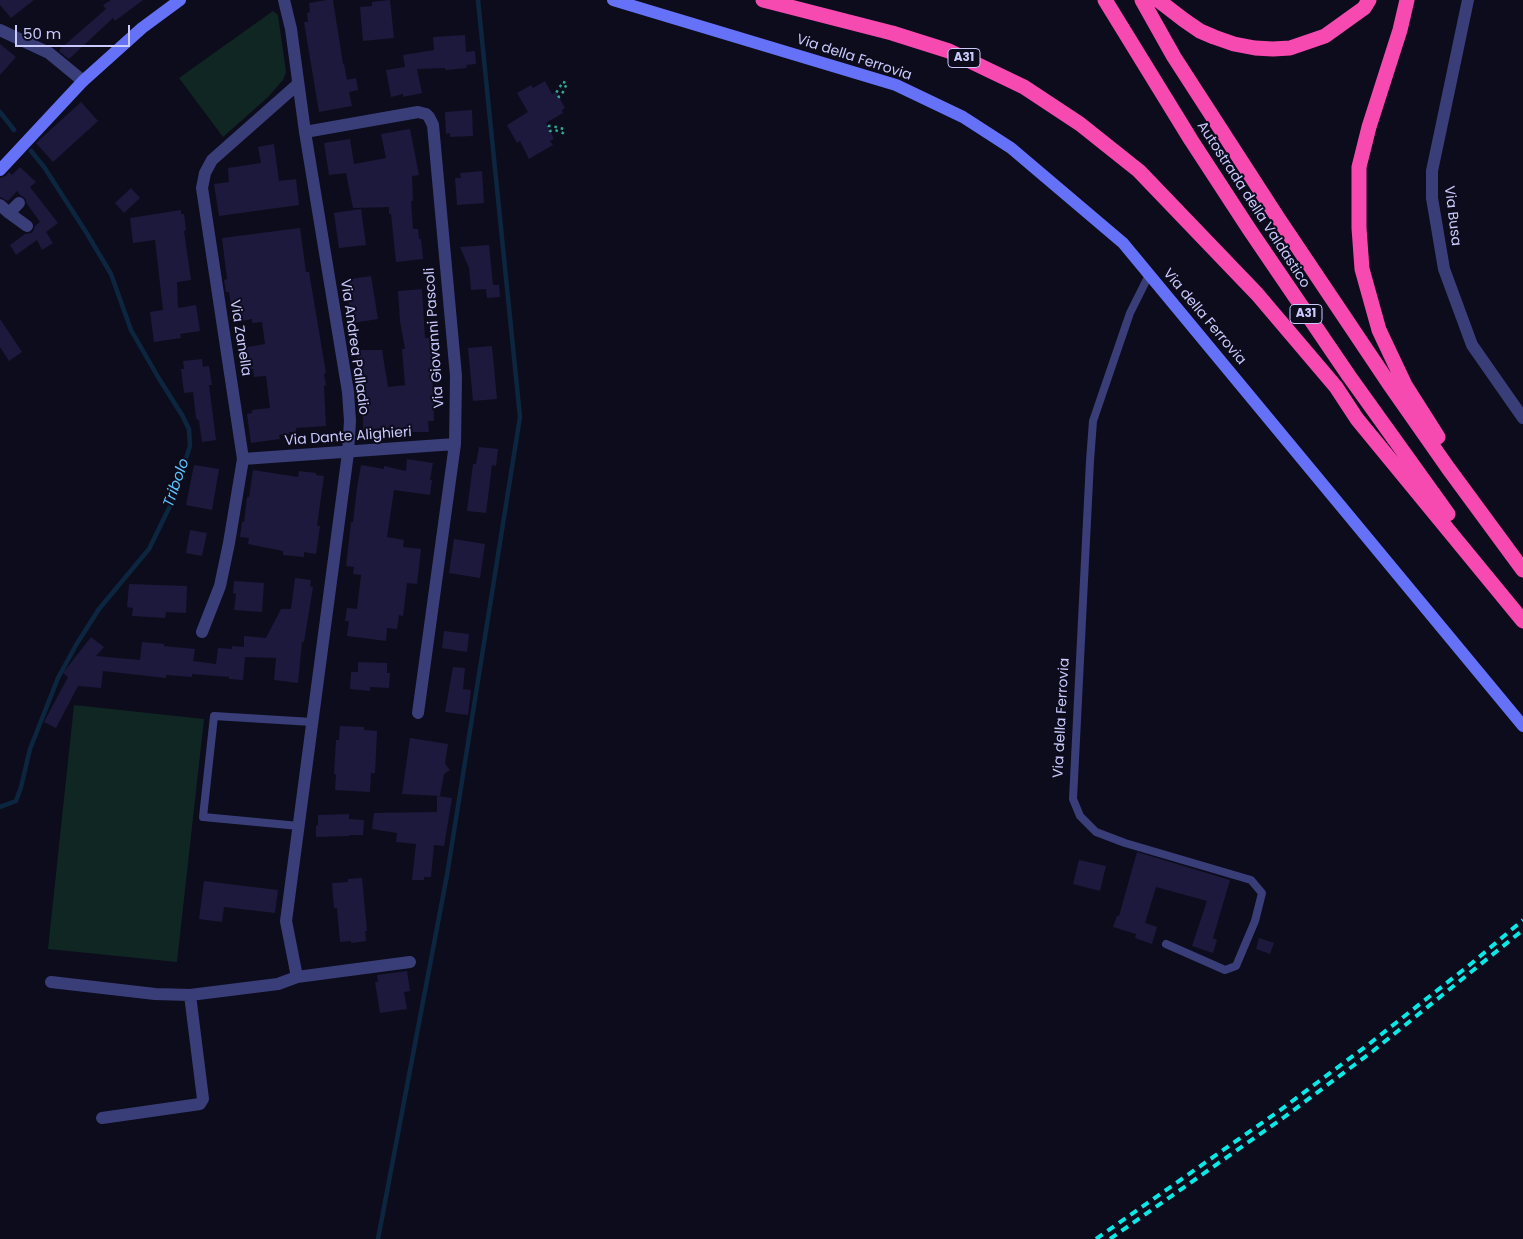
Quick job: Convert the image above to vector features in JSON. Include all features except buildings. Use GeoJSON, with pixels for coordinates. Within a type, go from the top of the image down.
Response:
{"type":"FeatureCollection","features":[{"type":"Feature","properties":{"kind":"highway","name":"A31"},"geometry":{"type":"LineString","coordinates":[[763,0],[892,32],[950,51],[1024,88],[1080,124],[1139,171],[1257,294],[1336,387],[1357,419],[1523,621]]}},
{"type":"Feature","properties":{"kind":"highway","name":"Autostrada della Valdastico"},"geometry":{"type":"LineString","coordinates":[[1105,0],[1191,140],[1293,296],[1523,616]]}},
{"type":"Feature","properties":{"kind":"highway","name":"Autostrada della Valdastico"},"geometry":{"type":"LineString","coordinates":[[1142,0],[1174,57],[1289,234],[1416,422],[1523,570]]}},
{"type":"Feature","properties":{"kind":"highway"},"geometry":{"type":"LineString","coordinates":[[1158,0],[1200,31],[1214,37],[1234,44],[1274,49],[1290,48],[1325,36],[1364,8],[1369,0]]}},
{"type":"Feature","properties":{"kind":"highway","name":"A31"},"geometry":{"type":"LineString","coordinates":[[1407,0],[1400,30],[1359,167],[1359,228],[1362,269],[1379,330],[1405,385],[1512,555]]}},
{"type":"Feature","properties":{"kind":"street"},"geometry":{"type":"LineString","coordinates":[[0,170],[83,81],[142,28],[180,0]]}},
{"type":"Feature","properties":{"kind":"street","name":"Via della Ferrovia"},"geometry":{"type":"LineString","coordinates":[[613,0],[896,85],[963,117],[1011,148],[1123,243],[1523,726]]}},
{"type":"Feature","properties":{"kind":"street","name":"Via Busa"},"geometry":{"type":"LineString","coordinates":[[1468,0],[1432,171],[1432,198],[1444,269],[1472,344],[1523,418]]}},
{"type":"Feature","properties":{"kind":"street","name":"Via Andrea Palladio"},"geometry":{"type":"LineString","coordinates":[[282,2],[291,29],[298,84],[348,392],[350,421],[348,453],[286,921],[297,977]]}},
{"type":"Feature","properties":{"kind":"street"},"geometry":{"type":"LineString","coordinates":[[0,30],[48,53],[83,81]]}},
{"type":"Feature","properties":{"kind":"street","name":"Via Zanella"},"geometry":{"type":"LineString","coordinates":[[202,632],[220,586],[243,459],[202,188],[205,173],[212,160],[298,84]]}},
{"type":"Feature","properties":{"kind":"street","name":"Via Giovanni Pascoli"},"geometry":{"type":"LineString","coordinates":[[306,132],[418,112],[426,114],[431,121],[456,376],[455,444],[418,713]]}},
{"type":"Feature","properties":{"kind":"street"},"geometry":{"type":"LineString","coordinates":[[9,207],[27,226]]}},
{"type":"Feature","properties":{"kind":"street","name":"Via Dante Alighieri"},"geometry":{"type":"LineString","coordinates":[[243,459],[455,444]]}},
{"type":"Feature","properties":{"kind":"street"},"geometry":{"type":"LineString","coordinates":[[51,982],[155,994],[190,995],[278,984],[297,977],[410,962]]}},
{"type":"Feature","properties":{"kind":"street"},"geometry":{"type":"LineString","coordinates":[[102,1118],[200,1104],[203,1099],[190,995]]}},
{"type":"Feature","properties":{"kind":"lane","name":"Via della Ferrovia"},"geometry":{"type":"LineString","coordinates":[[1149,275],[1130,313],[1093,421],[1073,799],[1080,816],[1096,832],[1126,843],[1251,880],[1262,893],[1255,921],[1236,966],[1224,970],[1166,944]]}},
{"type":"Feature","properties":{"kind":"lane"},"geometry":{"type":"LineString","coordinates":[[299,826],[203,817],[214,716],[312,722]]}},
{"type":"Feature","properties":{"kind":"path"},"geometry":{"type":"LineString","coordinates":[[563,82],[567,83],[563,92],[559,97],[556,93],[563,82]]}},
{"type":"Feature","properties":{"kind":"path"},"geometry":{"type":"LineString","coordinates":[[548,126],[564,129],[563,133],[555,130],[550,131],[548,126]]}},
{"type":"Feature","properties":{"kind":"green space"},"geometry":{"type":"Polygon","coordinates":[[[273,11],[278,15],[286,72],[283,80],[268,97],[223,137],[179,78],[273,11]]]}},
{"type":"Feature","properties":{"kind":"green space"},"geometry":{"type":"Polygon","coordinates":[[[74,705],[204,719],[177,962],[48,949],[74,705]]]}},
{"type":"Feature","properties":{"kind":"waterway"},"geometry":{"type":"LineString","coordinates":[[378,1239],[447,875],[520,417],[478,0]]}},
{"type":"Feature","properties":{"kind":"waterway","name":"Tribolo"},"geometry":{"type":"LineString","coordinates":[[0,112],[14,130]]}},
{"type":"Feature","properties":{"kind":"waterway","name":"Tribolo"},"geometry":{"type":"LineString","coordinates":[[0,807],[16,801],[30,749],[58,678],[76,645],[99,609],[149,549],[172,502],[190,446],[189,429],[131,330],[111,274],[44,167],[31,151]]}},
{"type":"Feature","properties":{"kind":"railway"},"geometry":{"type":"LineString","coordinates":[[1096,1239],[1279,1111],[1369,1044],[1472,963],[1523,920]]}},
{"type":"Feature","properties":{"kind":"railway"},"geometry":{"type":"LineString","coordinates":[[1110,1239],[1283,1118],[1373,1051],[1523,930]]}}]}
